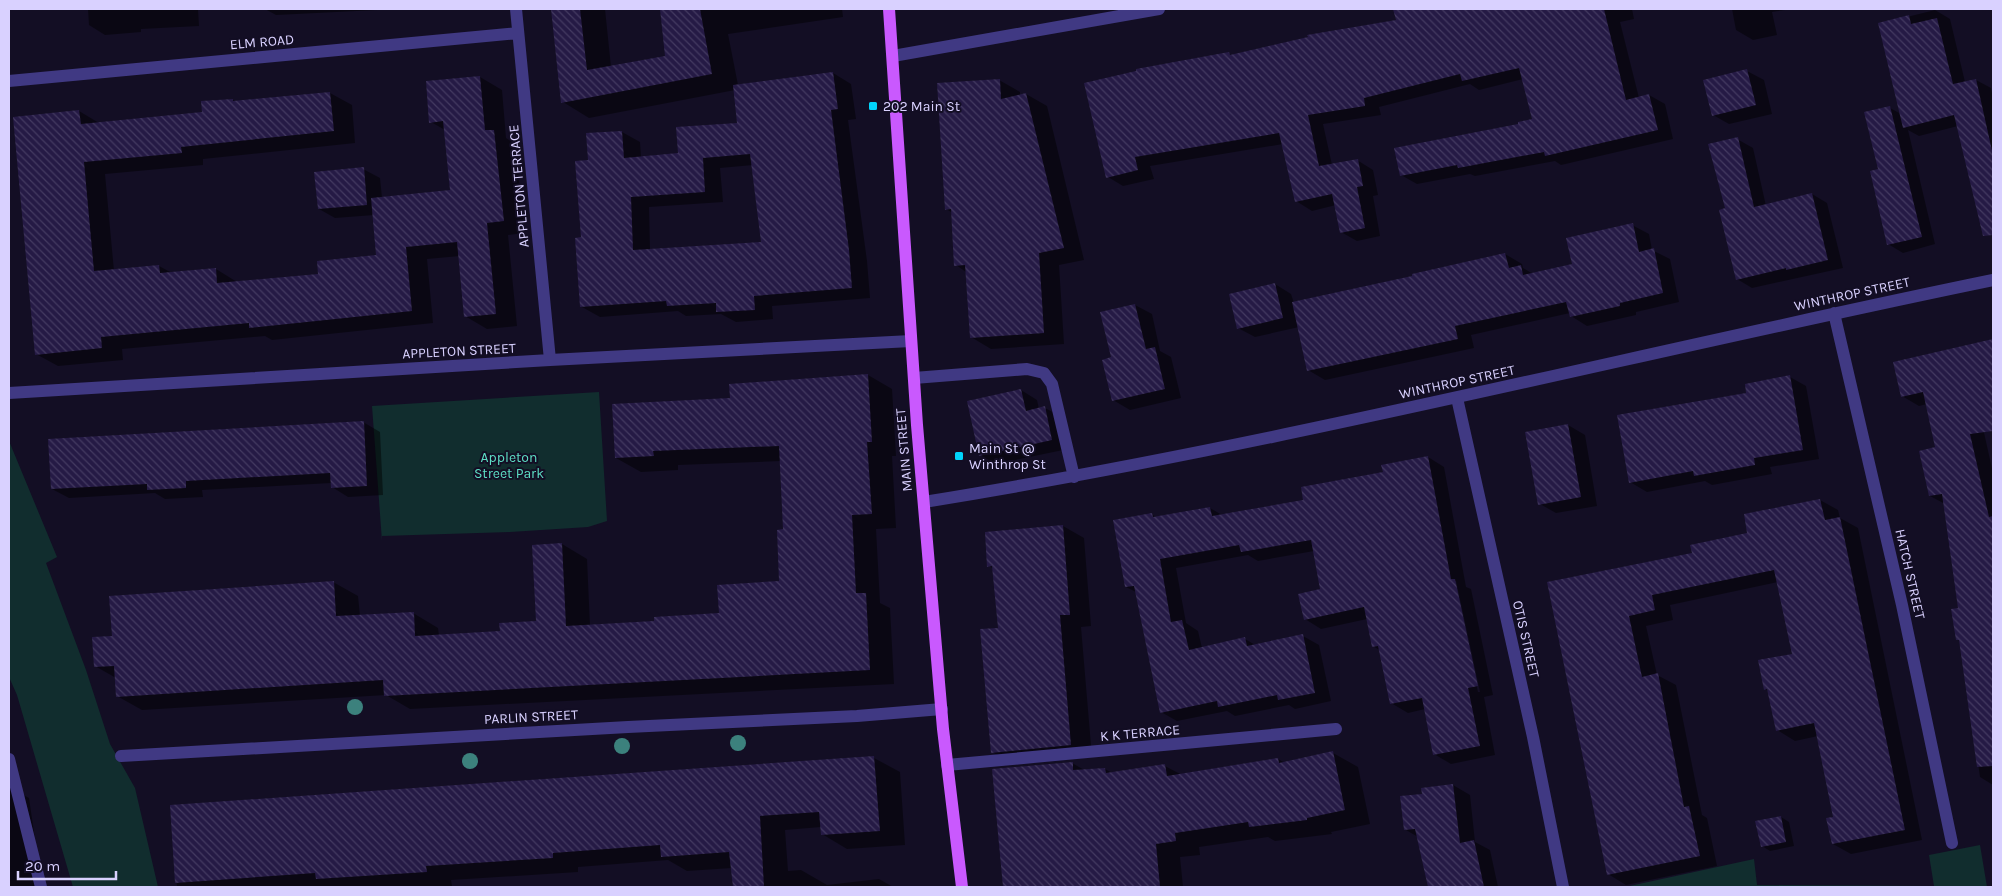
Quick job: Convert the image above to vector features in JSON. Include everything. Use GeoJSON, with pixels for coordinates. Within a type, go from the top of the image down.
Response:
{"type":"FeatureCollection","features":[{"type":"Feature","properties":{"kind":"main road","name":"MAIN STREET"},"geometry":{"type":"LineString","coordinates":[[889,9],[911,341],[924,502],[947,765],[962,887]]}},
{"type":"Feature","properties":{"kind":"street","name":"APPLETON TERRACE"},"geometry":{"type":"LineString","coordinates":[[516,9],[550,360]]}},
{"type":"Feature","properties":{"kind":"street"},"geometry":{"type":"LineString","coordinates":[[893,56],[1160,9]]}},
{"type":"Feature","properties":{"kind":"street","name":"ELM ROAD"},"geometry":{"type":"LineString","coordinates":[[9,81],[518,33]]}},
{"type":"Feature","properties":{"kind":"street","name":"WINTHROP STREET"},"geometry":{"type":"LineString","coordinates":[[924,502],[1074,477],[1456,398],[1834,313],[1993,280]]}},
{"type":"Feature","properties":{"kind":"street","name":"HATCH STREET"},"geometry":{"type":"LineString","coordinates":[[1834,313],[1902,605],[1952,843]]}},
{"type":"Feature","properties":{"kind":"street","name":"APPLETON STREET"},"geometry":{"type":"LineString","coordinates":[[9,393],[550,360],[911,341]]}},
{"type":"Feature","properties":{"kind":"street"},"geometry":{"type":"LineString","coordinates":[[914,378],[1027,369],[1044,373],[1052,384],[1074,477]]}},
{"type":"Feature","properties":{"kind":"street","name":"OTIS STREET"},"geometry":{"type":"LineString","coordinates":[[1456,398],[1533,737],[1563,887]]}},
{"type":"Feature","properties":{"kind":"street","name":"PARLIN STREET"},"geometry":{"type":"LineString","coordinates":[[121,756],[857,716],[942,709]]}},
{"type":"Feature","properties":{"kind":"street","name":"K K TERRACE"},"geometry":{"type":"LineString","coordinates":[[947,765],[1336,729]]}},
{"type":"Feature","properties":{"kind":"street"},"geometry":{"type":"LineString","coordinates":[[9,759],[41,887]]}},
{"type":"Feature","properties":{"kind":"green space","name":"Appleton Street Park"},"geometry":{"type":"Polygon","coordinates":[[[599,392],[607,521],[588,527],[510,532],[382,536],[382,541],[372,406],[599,392]]]}},
{"type":"Feature","properties":{"kind":"green space"},"geometry":{"type":"Polygon","coordinates":[[[9,441],[57,557],[46,563],[86,670],[110,744],[135,788],[158,887],[73,887],[17,695],[9,677],[9,441]]]}},
{"type":"Feature","properties":{"kind":"green space"},"geometry":{"type":"Polygon","coordinates":[[[1980,845],[1987,887],[1625,887],[1754,859],[1757,885],[1934,886],[1929,855],[1980,845]]]}},
{"type":"Feature","properties":{"kind":"building"},"geometry":{"type":"Polygon","coordinates":[[[551,9],[580,9],[587,70],[665,56],[660,9],[700,9],[712,74],[561,103],[551,9]]]}},
{"type":"Feature","properties":{"kind":"building"},"geometry":{"type":"Polygon","coordinates":[[[1393,9],[1604,9],[1626,100],[1649,94],[1658,130],[1545,156],[1544,152],[1458,168],[1457,165],[1400,176],[1394,148],[1518,124],[1518,122],[1532,119],[1519,68],[1462,81],[1460,74],[1364,98],[1365,106],[1308,115],[1319,166],[1358,159],[1363,186],[1357,187],[1365,228],[1340,233],[1332,194],[1295,202],[1279,133],[1135,157],[1138,170],[1106,178],[1084,83],[1136,71],[1136,69],[1229,52],[1230,55],[1308,37],[1307,35],[1396,20],[1393,9]]]}},
{"type":"Feature","properties":{"kind":"building"},"geometry":{"type":"Polygon","coordinates":[[[1909,15],[1911,24],[1937,18],[1953,84],[1976,79],[1993,155],[1993,235],[1983,236],[1954,115],[1903,128],[1878,23],[1909,15]]]}},
{"type":"Feature","properties":{"kind":"building"},"geometry":{"type":"Polygon","coordinates":[[[1747,69],[1756,105],[1712,116],[1703,80],[1747,69]]]}},
{"type":"Feature","properties":{"kind":"building"},"geometry":{"type":"Polygon","coordinates":[[[833,72],[838,109],[831,110],[852,288],[754,296],[755,310],[716,312],[716,303],[667,306],[666,301],[580,307],[575,238],[581,237],[575,161],[588,160],[586,133],[622,131],[624,158],[678,153],[676,127],[737,123],[733,85],[833,72]],[[750,154],[703,158],[705,192],[631,197],[633,250],[761,242],[750,154]]]}},
{"type":"Feature","properties":{"kind":"building"},"geometry":{"type":"Polygon","coordinates":[[[480,76],[485,130],[494,130],[504,221],[487,223],[496,314],[464,317],[457,242],[406,247],[412,311],[249,328],[249,323],[101,337],[102,348],[35,355],[13,117],[79,110],[81,124],[202,112],[201,101],[233,99],[233,101],[330,92],[334,131],[181,147],[182,153],[84,162],[94,271],[159,265],[160,273],[216,268],[217,283],[318,274],[317,261],[376,255],[371,198],[450,190],[443,121],[429,123],[426,81],[480,76]]]}},
{"type":"Feature","properties":{"kind":"building"},"geometry":{"type":"Polygon","coordinates":[[[1000,79],[1001,99],[1026,93],[1064,248],[1039,253],[1044,333],[970,338],[965,265],[954,266],[951,209],[945,210],[937,83],[1000,79]]]}},
{"type":"Feature","properties":{"kind":"building"},"geometry":{"type":"Polygon","coordinates":[[[1890,106],[1922,237],[1887,245],[1870,171],[1878,169],[1864,112],[1890,106]]]}},
{"type":"Feature","properties":{"kind":"building"},"geometry":{"type":"Polygon","coordinates":[[[1738,137],[1754,207],[1812,193],[1828,260],[1736,280],[1719,210],[1725,208],[1708,144],[1738,137]]]}},
{"type":"Feature","properties":{"kind":"building"},"geometry":{"type":"Polygon","coordinates":[[[364,167],[367,205],[318,209],[314,172],[364,167]]]}},
{"type":"Feature","properties":{"kind":"building"},"geometry":{"type":"Polygon","coordinates":[[[1633,223],[1639,252],[1654,248],[1663,293],[1620,303],[1620,306],[1570,317],[1566,302],[1455,326],[1458,339],[1307,371],[1292,302],[1412,276],[1412,274],[1505,253],[1509,268],[1521,265],[1523,275],[1572,264],[1566,238],[1633,223]]]}},
{"type":"Feature","properties":{"kind":"building"},"geometry":{"type":"Polygon","coordinates":[[[1275,283],[1283,318],[1237,329],[1229,294],[1275,283]]]}},
{"type":"Feature","properties":{"kind":"building"},"geometry":{"type":"Polygon","coordinates":[[[1135,304],[1146,349],[1155,347],[1165,389],[1112,401],[1102,360],[1111,357],[1100,312],[1135,304]]]}},
{"type":"Feature","properties":{"kind":"building"},"geometry":{"type":"Polygon","coordinates":[[[1993,339],[1993,431],[1970,434],[1989,517],[1993,516],[1993,766],[1977,767],[1959,640],[1956,640],[1951,609],[1958,608],[1942,494],[1929,496],[1919,451],[1935,447],[1923,392],[1901,397],[1893,362],[1993,339]]]}},
{"type":"Feature","properties":{"kind":"building"},"geometry":{"type":"Polygon","coordinates":[[[868,374],[872,442],[867,442],[872,514],[852,515],[856,593],[866,593],[870,670],[384,696],[383,680],[116,697],[114,666],[94,667],[92,637],[112,636],[109,596],[334,581],[336,616],[414,612],[415,636],[500,631],[499,623],[536,621],[532,545],[562,543],[566,626],[654,621],[654,617],[719,613],[717,585],[779,581],[777,530],[783,529],[779,446],[653,451],[654,456],[615,458],[612,404],[730,398],[729,384],[868,374]]]}},
{"type":"Feature","properties":{"kind":"building"},"geometry":{"type":"Polygon","coordinates":[[[1790,375],[1803,450],[1754,458],[1755,465],[1694,476],[1693,471],[1629,483],[1617,415],[1746,393],[1745,384],[1790,375]]]}},
{"type":"Feature","properties":{"kind":"building"},"geometry":{"type":"Polygon","coordinates":[[[1021,389],[1026,411],[1045,406],[1052,440],[979,456],[967,401],[1021,389]]]}},
{"type":"Feature","properties":{"kind":"building"},"geometry":{"type":"Polygon","coordinates":[[[364,421],[367,486],[331,488],[330,473],[186,481],[186,488],[147,490],[147,484],[51,489],[48,439],[364,421]]]}},
{"type":"Feature","properties":{"kind":"building"},"geometry":{"type":"Polygon","coordinates":[[[1568,424],[1581,497],[1538,505],[1525,432],[1568,424]]]}},
{"type":"Feature","properties":{"kind":"building"},"geometry":{"type":"Polygon","coordinates":[[[1428,456],[1451,579],[1455,579],[1478,686],[1468,688],[1480,746],[1433,755],[1422,698],[1390,704],[1378,646],[1372,647],[1364,607],[1304,620],[1298,594],[1320,589],[1311,540],[1241,552],[1239,545],[1160,559],[1171,622],[1182,620],[1189,650],[1245,637],[1247,646],[1303,634],[1315,693],[1278,700],[1277,695],[1218,707],[1217,701],[1160,713],[1134,586],[1125,587],[1113,520],[1152,513],[1153,517],[1210,507],[1212,516],[1303,500],[1301,487],[1383,472],[1381,465],[1428,456]]]}},
{"type":"Feature","properties":{"kind":"building"},"geometry":{"type":"Polygon","coordinates":[[[1820,499],[1825,520],[1840,517],[1905,830],[1832,844],[1826,818],[1833,817],[1814,723],[1776,731],[1767,689],[1764,690],[1758,660],[1792,654],[1774,570],[1652,595],[1655,610],[1629,616],[1642,677],[1658,673],[1684,807],[1689,806],[1700,856],[1607,875],[1547,582],[1692,553],[1690,545],[1747,533],[1744,514],[1820,499]]]}},
{"type":"Feature","properties":{"kind":"building"},"geometry":{"type":"Polygon","coordinates":[[[1063,525],[1070,615],[1060,615],[1071,745],[991,753],[980,629],[998,628],[992,566],[987,567],[985,532],[1063,525]]]}},
{"type":"Feature","properties":{"kind":"building"},"geometry":{"type":"Polygon","coordinates":[[[1333,751],[1345,810],[1307,818],[1307,820],[1249,827],[1248,822],[1175,833],[1176,841],[1156,844],[1160,887],[1003,887],[992,769],[1073,762],[1073,770],[1105,768],[1106,773],[1165,764],[1167,776],[1278,758],[1279,763],[1333,751]]]}},
{"type":"Feature","properties":{"kind":"building"},"geometry":{"type":"Polygon","coordinates":[[[874,756],[880,831],[821,835],[819,812],[760,816],[764,887],[733,887],[729,852],[661,857],[660,845],[553,853],[553,858],[426,866],[427,872],[316,879],[315,873],[175,883],[170,805],[874,756]]]}},
{"type":"Feature","properties":{"kind":"building"},"geometry":{"type":"Polygon","coordinates":[[[1453,784],[1460,843],[1474,840],[1484,887],[1428,887],[1415,829],[1404,830],[1400,796],[1422,794],[1421,788],[1453,784]]]}},
{"type":"Feature","properties":{"kind":"building"},"geometry":{"type":"Polygon","coordinates":[[[1781,816],[1786,842],[1761,847],[1755,821],[1781,816]]]}},
{"type":"Feature","properties":{"kind":"place","name":"202 Main St"},"geometry":{"type":"Point","coordinates":[873,106]}},
{"type":"Feature","properties":{"kind":"place","name":"Main St @ Winthrop St"},"geometry":{"type":"Point","coordinates":[959,456]}}]}
